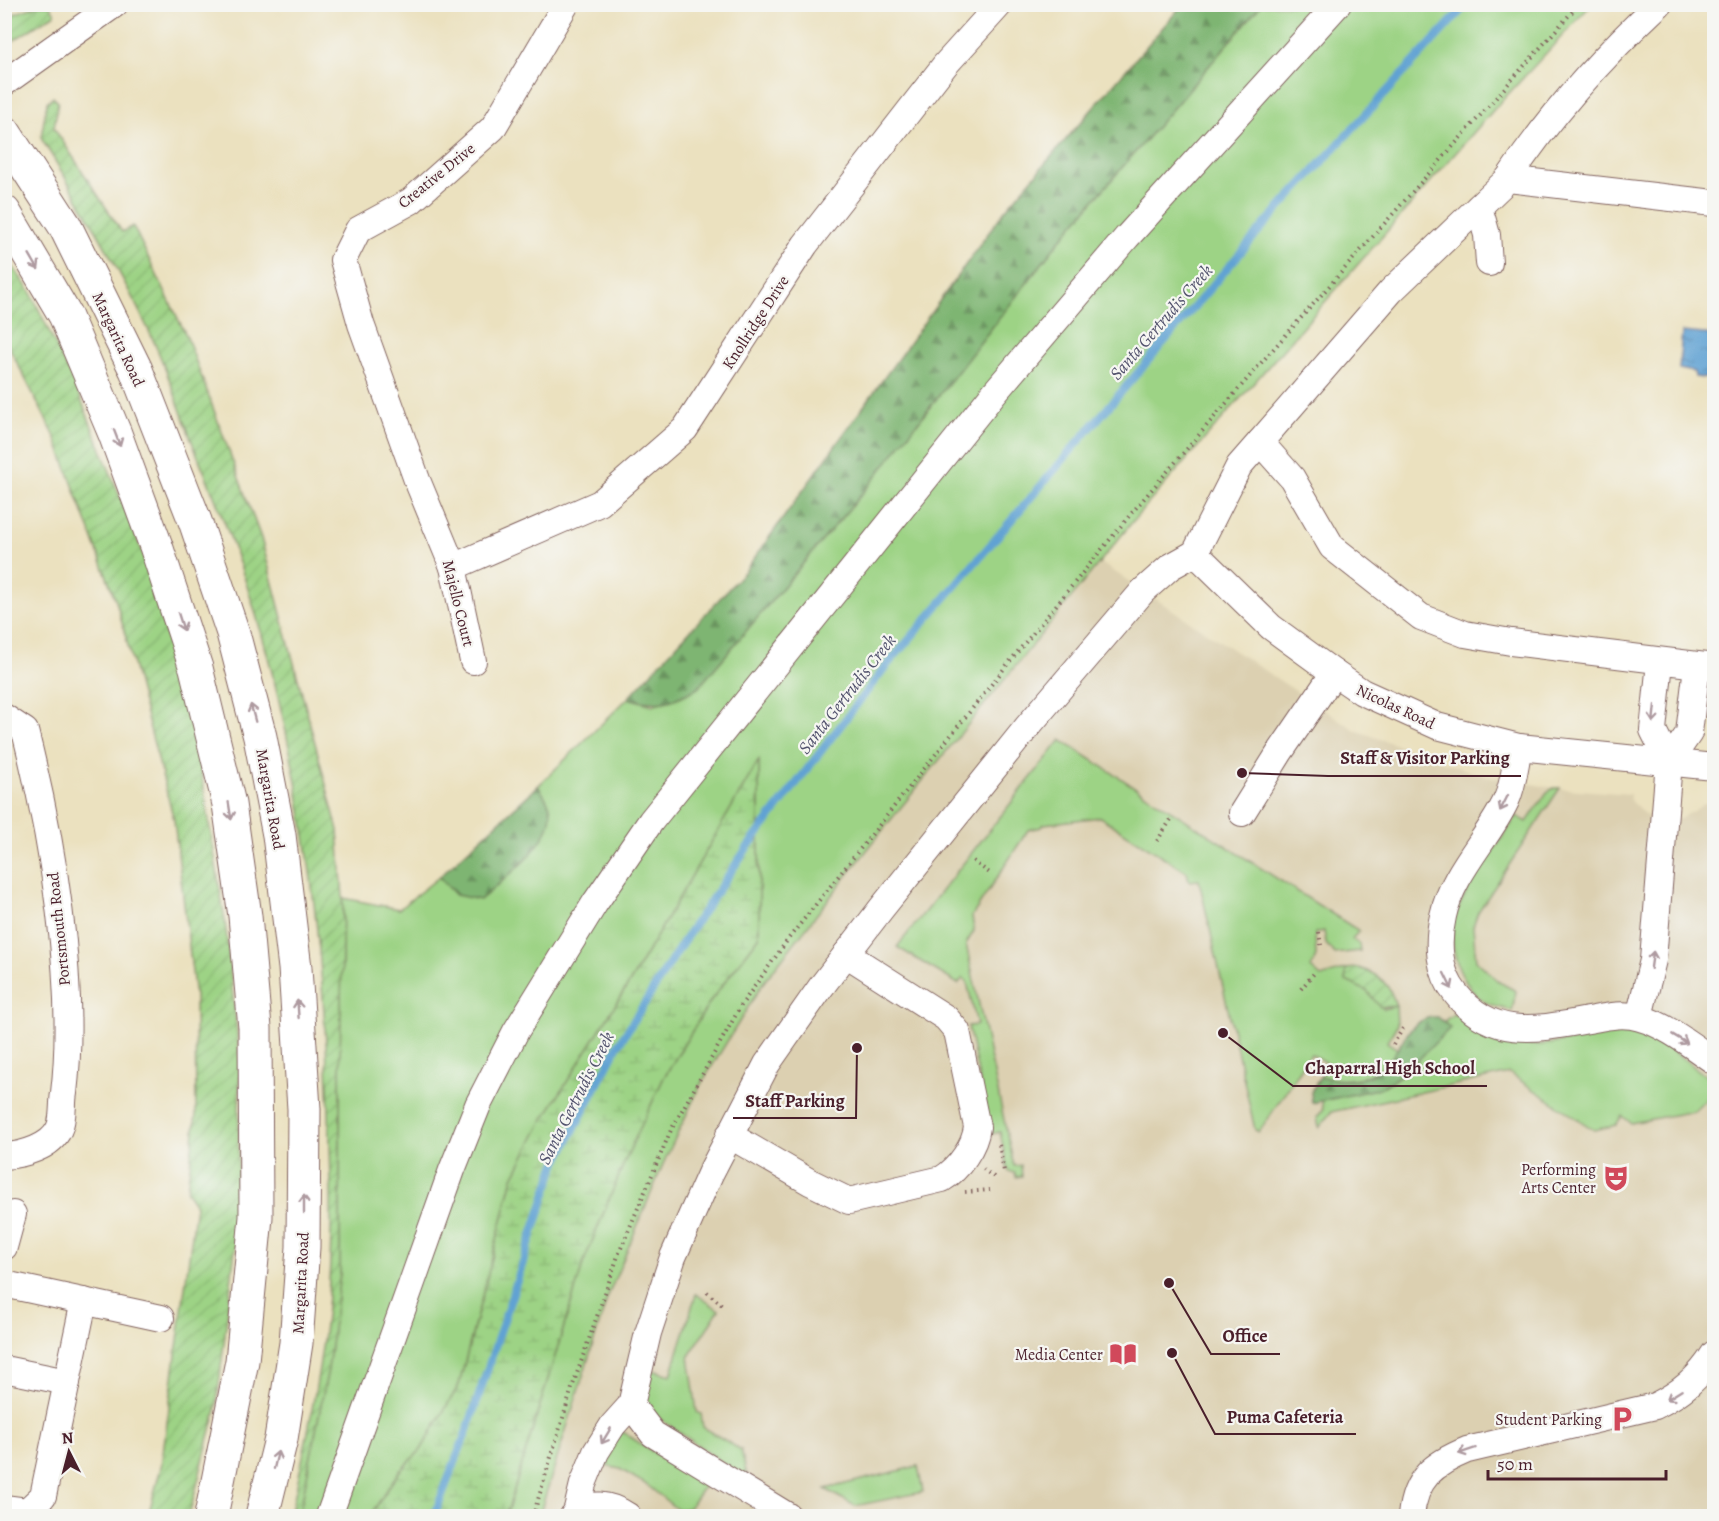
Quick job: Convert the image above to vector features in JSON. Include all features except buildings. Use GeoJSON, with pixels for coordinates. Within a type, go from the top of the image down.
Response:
{"type":"FeatureCollection","features":[{"type":"Feature","properties":{"kind":"main road","name":"Margarita Road"},"geometry":{"type":"LineString","coordinates":[[4,132],[65,226],[140,381],[195,521],[233,633],[260,737],[279,835],[295,968],[304,1108],[303,1247],[296,1343],[281,1439],[262,1516]]}},
{"type":"Feature","properties":{"kind":"main road"},"geometry":{"type":"LineString","coordinates":[[4,212],[65,315],[115,434],[156,546],[196,668],[229,804],[245,916],[255,1028],[256,1217],[242,1361],[211,1516]]}},
{"type":"Feature","properties":{"kind":"street"},"geometry":{"type":"LineString","coordinates":[[4,83],[115,4]]}},
{"type":"Feature","properties":{"kind":"street","name":"Creative Drive"},"geometry":{"type":"LineString","coordinates":[[417,480],[361,324],[344,260],[358,230],[411,201],[493,128],[566,4]]}},
{"type":"Feature","properties":{"kind":"street","name":"Knollridge Drive"},"geometry":{"type":"LineString","coordinates":[[453,567],[600,503],[685,429],[805,245],[945,65],[1000,4]]}},
{"type":"Feature","properties":{"kind":"street"},"geometry":{"type":"LineString","coordinates":[[329,1516],[452,1170],[478,1105],[516,1031],[595,903],[651,821],[994,393],[1127,237],[1338,4]]}},
{"type":"Feature","properties":{"kind":"street"},"geometry":{"type":"LineString","coordinates":[[575,1515],[596,1452],[613,1425],[631,1405],[639,1366],[673,1257],[729,1135],[767,1064],[846,954],[1028,726],[1143,591],[1170,567],[1196,553],[1239,466],[1391,291],[1508,179],[1537,134],[1632,29],[1659,4]]}},
{"type":"Feature","properties":{"kind":"street"},"geometry":{"type":"LineString","coordinates":[[1508,179],[1714,203]]}},
{"type":"Feature","properties":{"kind":"street"},"geometry":{"type":"LineString","coordinates":[[1479,207],[1487,235],[1489,263]]}},
{"type":"Feature","properties":{"kind":"street"},"geometry":{"type":"LineString","coordinates":[[1260,442],[1292,478],[1332,547],[1421,617],[1465,634],[1706,667],[1689,733],[1669,762],[1653,960],[1639,1017]]}},
{"type":"Feature","properties":{"kind":"street","name":"Majello Court"},"geometry":{"type":"LineString","coordinates":[[417,480],[453,567],[473,661]]}},
{"type":"Feature","properties":{"kind":"street","name":"Nicolas Road"},"geometry":{"type":"LineString","coordinates":[[1196,553],[1271,627],[1334,673],[1362,692],[1437,726],[1518,747],[1714,767]]}},
{"type":"Feature","properties":{"kind":"street"},"geometry":{"type":"LineString","coordinates":[[1660,662],[1653,730],[1669,762]]}},
{"type":"Feature","properties":{"kind":"street"},"geometry":{"type":"LineString","coordinates":[[1242,813],[1334,673]]}},
{"type":"Feature","properties":{"kind":"street","name":"Portsmouth Road"},"geometry":{"type":"LineString","coordinates":[[4,717],[25,731],[40,792],[64,955],[67,1067],[59,1130],[41,1147],[4,1156]]}},
{"type":"Feature","properties":{"kind":"street"},"geometry":{"type":"LineString","coordinates":[[1518,747],[1506,800],[1449,896],[1443,914],[1440,949],[1443,969],[1450,987],[1464,1004],[1495,1023],[1509,1027],[1541,1029],[1615,1015],[1639,1017],[1714,1061]]}},
{"type":"Feature","properties":{"kind":"street"},"geometry":{"type":"LineString","coordinates":[[729,1135],[820,1188],[849,1200],[942,1179],[953,1173],[976,1139],[977,1126],[957,1031],[946,1018],[846,954]]}},
{"type":"Feature","properties":{"kind":"street"},"geometry":{"type":"LineString","coordinates":[[4,1247],[13,1214]]}},
{"type":"Feature","properties":{"kind":"street"},"geometry":{"type":"LineString","coordinates":[[4,1284],[161,1318]]}},
{"type":"Feature","properties":{"kind":"street"},"geometry":{"type":"LineString","coordinates":[[4,1509],[27,1510],[44,1496],[84,1301]]}},
{"type":"Feature","properties":{"kind":"street"},"geometry":{"type":"LineString","coordinates":[[1411,1516],[1417,1487],[1444,1460],[1467,1450],[1655,1406],[1675,1396],[1692,1383],[1714,1354]]}},
{"type":"Feature","properties":{"kind":"street"},"geometry":{"type":"LineString","coordinates":[[4,1369],[68,1382]]}},
{"type":"Feature","properties":{"kind":"street"},"geometry":{"type":"LineString","coordinates":[[631,1405],[653,1434],[788,1516]]}},
{"type":"Feature","properties":{"kind":"street"},"geometry":{"type":"LineString","coordinates":[[575,1515],[592,1505],[607,1505],[628,1516]]}},
{"type":"Feature","properties":{"kind":"path"},"geometry":{"type":"LineString","coordinates":[[1157,841],[1172,818]]}},
{"type":"Feature","properties":{"kind":"path"},"geometry":{"type":"LineString","coordinates":[[973,861],[991,874]]}},
{"type":"Feature","properties":{"kind":"path"},"geometry":{"type":"LineString","coordinates":[[1319,932],[1321,945]]}},
{"type":"Feature","properties":{"kind":"path"},"geometry":{"type":"LineString","coordinates":[[1301,989],[1315,972]]}},
{"type":"Feature","properties":{"kind":"path"},"geometry":{"type":"LineString","coordinates":[[1393,1046],[1403,1028]]}},
{"type":"Feature","properties":{"kind":"path"},"geometry":{"type":"LineString","coordinates":[[994,1141],[999,1143],[1004,1172]]}},
{"type":"Feature","properties":{"kind":"path"},"geometry":{"type":"LineString","coordinates":[[962,1191],[968,1193],[990,1190]]}},
{"type":"Feature","properties":{"kind":"path"},"geometry":{"type":"LineString","coordinates":[[707,1292],[722,1305]]}},
{"type":"Feature","properties":{"kind":"shaded area"},"geometry":{"type":"Polygon","coordinates":[[[1101,563],[1355,730],[1477,774],[1554,788],[1630,794],[1630,799],[1645,815],[1680,819],[1706,803],[1714,804],[1714,1516],[539,1516],[608,1296],[664,1162],[701,1084],[763,983],[889,822],[1101,563]]]}},
{"type":"Feature","properties":{"kind":"green space"},"geometry":{"type":"Polygon","coordinates":[[[1183,4],[1261,5],[1061,239],[870,484],[698,688],[672,700],[657,703],[628,698],[745,571],[1005,210],[1183,4]]]}},
{"type":"Feature","properties":{"kind":"green space"},"geometry":{"type":"Polygon","coordinates":[[[39,5],[50,5],[55,14],[11,42],[5,41],[5,17],[39,5]]]}},
{"type":"Feature","properties":{"kind":"green space"},"geometry":{"type":"Polygon","coordinates":[[[1261,5],[1591,5],[1497,106],[1138,515],[889,822],[763,983],[701,1084],[664,1162],[608,1296],[539,1516],[506,1516],[584,1261],[626,1158],[664,1077],[711,1000],[759,937],[759,761],[633,977],[543,1120],[513,1178],[459,1385],[421,1450],[398,1473],[370,1516],[299,1516],[328,1369],[340,1273],[343,898],[399,909],[439,877],[456,895],[550,807],[538,786],[628,698],[653,705],[698,688],[870,484],[1061,239],[1261,5]]]}},
{"type":"Feature","properties":{"kind":"green space"},"geometry":{"type":"Polygon","coordinates":[[[53,97],[58,102],[54,128],[122,232],[133,226],[187,337],[261,538],[338,830],[343,898],[340,1273],[328,1369],[299,1516],[290,1516],[311,1417],[323,1342],[329,1288],[331,1202],[329,1116],[319,950],[302,814],[274,679],[256,613],[225,523],[154,341],[96,231],[41,138],[47,102],[53,97]]]}},
{"type":"Feature","properties":{"kind":"green space"},"geometry":{"type":"Polygon","coordinates":[[[4,253],[31,293],[78,392],[143,554],[197,746],[225,921],[240,1061],[237,1232],[216,1410],[189,1516],[148,1516],[161,1467],[196,1205],[187,1192],[196,1114],[195,997],[174,820],[117,604],[55,437],[5,339],[4,253]]]}},
{"type":"Feature","properties":{"kind":"green space"},"geometry":{"type":"Polygon","coordinates":[[[1061,740],[1359,931],[1352,939],[1359,944],[1360,951],[1335,954],[1326,944],[1324,931],[1315,933],[1316,956],[1311,968],[1321,977],[1346,969],[1347,981],[1367,991],[1384,1009],[1396,1006],[1397,1025],[1387,1042],[1399,1050],[1391,1059],[1374,1072],[1343,1080],[1320,1077],[1328,1064],[1311,1054],[1259,1132],[1255,1130],[1199,880],[1189,881],[1187,872],[1100,817],[1044,824],[1042,827],[1028,830],[972,916],[974,931],[966,944],[1014,1166],[1021,1165],[1022,1176],[1016,1177],[1015,1173],[1008,1171],[1000,1132],[991,1134],[968,1026],[977,1025],[967,982],[963,978],[958,984],[897,947],[1061,740]]]}},
{"type":"Feature","properties":{"kind":"green space"},"geometry":{"type":"Polygon","coordinates":[[[759,760],[759,937],[711,1000],[664,1077],[626,1158],[584,1261],[506,1516],[370,1516],[398,1473],[421,1450],[459,1385],[513,1178],[543,1120],[633,977],[759,760]]]}},
{"type":"Feature","properties":{"kind":"green space"},"geometry":{"type":"Polygon","coordinates":[[[538,786],[549,804],[550,820],[546,833],[537,846],[527,858],[480,900],[456,895],[439,877],[538,786]]]}},
{"type":"Feature","properties":{"kind":"green space"},"geometry":{"type":"Polygon","coordinates":[[[1560,788],[1478,912],[1473,926],[1476,960],[1499,982],[1516,991],[1512,1011],[1485,1002],[1466,982],[1460,971],[1453,946],[1454,920],[1471,885],[1517,816],[1527,822],[1547,792],[1560,788]]]}},
{"type":"Feature","properties":{"kind":"green space"},"geometry":{"type":"Polygon","coordinates":[[[1358,968],[1372,973],[1383,981],[1391,992],[1396,1006],[1380,1007],[1367,991],[1346,981],[1346,969],[1358,968]]]}},
{"type":"Feature","properties":{"kind":"green space"},"geometry":{"type":"Polygon","coordinates":[[[1454,1014],[1485,1034],[1514,1044],[1563,1042],[1611,1033],[1626,1033],[1651,1039],[1670,1049],[1714,1082],[1714,1092],[1694,1111],[1631,1123],[1622,1116],[1616,1125],[1594,1130],[1509,1073],[1331,1112],[1319,1128],[1317,1117],[1323,1110],[1322,1101],[1381,1088],[1407,1071],[1449,1028],[1444,1021],[1454,1014]]]}},
{"type":"Feature","properties":{"kind":"green space"},"geometry":{"type":"Polygon","coordinates":[[[1438,1017],[1450,1028],[1407,1071],[1381,1088],[1312,1103],[1311,1092],[1320,1077],[1347,1080],[1367,1077],[1382,1068],[1419,1022],[1438,1017]]]}},
{"type":"Feature","properties":{"kind":"green space"},"geometry":{"type":"Polygon","coordinates":[[[696,1294],[719,1310],[689,1356],[697,1412],[701,1414],[703,1427],[741,1450],[748,1480],[656,1416],[647,1399],[646,1394],[652,1370],[671,1375],[696,1294]]]}},
{"type":"Feature","properties":{"kind":"green space"},"geometry":{"type":"Polygon","coordinates":[[[621,1431],[705,1485],[689,1508],[678,1510],[647,1485],[620,1469],[597,1464],[621,1431]]]}},
{"type":"Feature","properties":{"kind":"green space"},"geometry":{"type":"Polygon","coordinates":[[[918,1466],[923,1492],[855,1506],[825,1489],[918,1466]]]}},
{"type":"Feature","properties":{"kind":"water"},"geometry":{"type":"Polygon","coordinates":[[[1682,332],[1714,335],[1714,379],[1695,377],[1694,372],[1679,369],[1682,332]]]}},
{"type":"Feature","properties":{"kind":"waterway","name":"Santa Gertrudis Creek"},"geometry":{"type":"LineString","coordinates":[[434,1516],[469,1425],[555,1166],[617,1047],[692,928],[747,848],[883,670],[1266,223],[1467,4]]}},
{"type":"Feature","properties":{"kind":"place","name":"Staff & Visitor Parking"},"geometry":{"type":"Point","coordinates":[1242,773]}},
{"type":"Feature","properties":{"kind":"place","name":"Chaparral High School"},"geometry":{"type":"Point","coordinates":[1223,1033]}},
{"type":"Feature","properties":{"kind":"place","name":"Staff Parking"},"geometry":{"type":"Point","coordinates":[857,1048]}},
{"type":"Feature","properties":{"kind":"place","name":"Performing Arts Center"},"geometry":{"type":"Point","coordinates":[1616,1178]}},
{"type":"Feature","properties":{"kind":"place","name":"Office"},"geometry":{"type":"Point","coordinates":[1169,1283]}},
{"type":"Feature","properties":{"kind":"place","name":"Puma Cafeteria"},"geometry":{"type":"Point","coordinates":[1172,1353]}},
{"type":"Feature","properties":{"kind":"place","name":"Media Center"},"geometry":{"type":"Point","coordinates":[1123,1354]}},
{"type":"Feature","properties":{"kind":"place","name":"Student Parking"},"geometry":{"type":"Point","coordinates":[1622,1419]}}]}
